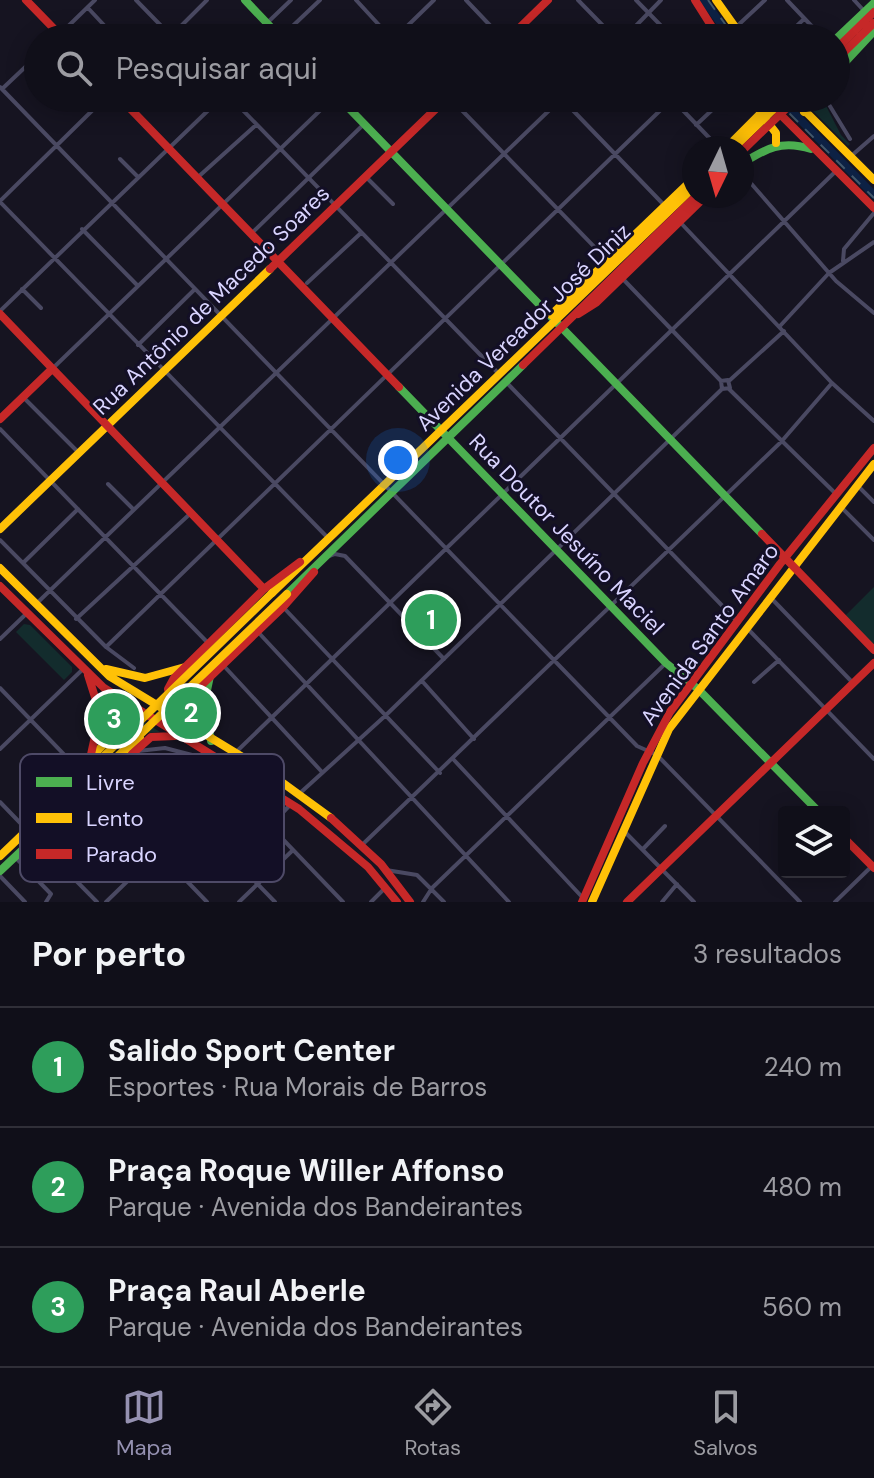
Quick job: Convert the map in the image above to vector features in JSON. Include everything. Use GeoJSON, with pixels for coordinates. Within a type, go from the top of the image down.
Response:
{"type":"FeatureCollection","features":[{"type":"Feature","properties":{"kind":"main road"},"geometry":{"type":"LineString","coordinates":[[245,0],[267,23]]}},
{"type":"Feature","properties":{"kind":"main road"},"geometry":{"type":"LineString","coordinates":[[523,24],[548,0]]}},
{"type":"Feature","properties":{"kind":"main road"},"geometry":{"type":"LineString","coordinates":[[695,0],[710,24]]}},
{"type":"Feature","properties":{"kind":"main road"},"geometry":{"type":"LineString","coordinates":[[716,0],[732,24]]}},
{"type":"Feature","properties":{"kind":"main road"},"geometry":{"type":"LineString","coordinates":[[32,2],[49,24]]}},
{"type":"Feature","properties":{"kind":"main road"},"geometry":{"type":"LineString","coordinates":[[850,52],[866,30],[874,3]]}},
{"type":"Feature","properties":{"kind":"main road"},"geometry":{"type":"LineString","coordinates":[[850,30],[871,16]]}},
{"type":"Feature","properties":{"kind":"main road"},"geometry":{"type":"LineString","coordinates":[[850,46],[866,30]]}},
{"type":"Feature","properties":{"kind":"main road","name":"Rua Doutor Jesuíno Maciel"},"geometry":{"type":"LineString","coordinates":[[133,112],[690,688],[772,762],[813,806]]}},
{"type":"Feature","properties":{"kind":"main road"},"geometry":{"type":"LineString","coordinates":[[351,112],[874,650]]}},
{"type":"Feature","properties":{"kind":"main road","name":"Rua Antônio de Macedo Soares"},"geometry":{"type":"LineString","coordinates":[[0,529],[433,112]]}},
{"type":"Feature","properties":{"kind":"main road"},"geometry":{"type":"LineString","coordinates":[[739,136],[762,112]]}},
{"type":"Feature","properties":{"kind":"main road"},"geometry":{"type":"LineString","coordinates":[[746,136],[771,112]]}},
{"type":"Feature","properties":{"kind":"main road"},"geometry":{"type":"LineString","coordinates":[[778,112],[874,210]]}},
{"type":"Feature","properties":{"kind":"main road"},"geometry":{"type":"LineString","coordinates":[[754,139],[780,112]]}},
{"type":"Feature","properties":{"kind":"main road"},"geometry":{"type":"LineString","coordinates":[[804,112],[874,180]]}},
{"type":"Feature","properties":{"kind":"main road"},"geometry":{"type":"LineString","coordinates":[[760,116],[773,128],[776,143]]}},
{"type":"Feature","properties":{"kind":"main road"},"geometry":{"type":"LineString","coordinates":[[754,157],[776,143],[793,143],[814,150]]}},
{"type":"Feature","properties":{"kind":"main road","name":"Avenida Vereador José Diniz"},"geometry":{"type":"LineString","coordinates":[[115,754],[507,383],[608,261],[682,190]]}},
{"type":"Feature","properties":{"kind":"main road","name":"Avenida Vereador José Diniz"},"geometry":{"type":"LineString","coordinates":[[268,591],[307,559],[682,199]]}},
{"type":"Feature","properties":{"kind":"main road","name":"Avenida Vereador José Diniz"},"geometry":{"type":"LineString","coordinates":[[578,314],[684,208]]}},
{"type":"Feature","properties":{"kind":"main road","name":"Avenida Vereador José Diniz"},"geometry":{"type":"LineString","coordinates":[[557,322],[578,314],[622,277],[693,208]]}},
{"type":"Feature","properties":{"kind":"main road"},"geometry":{"type":"LineString","coordinates":[[0,312],[268,591]]}},
{"type":"Feature","properties":{"kind":"main road"},"geometry":{"type":"LineString","coordinates":[[0,419],[52,369]]}},
{"type":"Feature","properties":{"kind":"main road","name":"Avenida Santo Amaro"},"geometry":{"type":"LineString","coordinates":[[586,901],[652,754],[690,688],[737,621],[874,448]]}},
{"type":"Feature","properties":{"kind":"main road","name":"Avenida Santo Amaro"},"geometry":{"type":"LineString","coordinates":[[690,688],[747,628],[874,464]]}},
{"type":"Feature","properties":{"kind":"main road"},"geometry":{"type":"LineString","coordinates":[[268,591],[185,667],[168,689],[174,701],[183,701],[258,632],[305,586],[322,561]]}},
{"type":"Feature","properties":{"kind":"main road"},"geometry":{"type":"LineString","coordinates":[[0,568],[88,659],[234,754]]}},
{"type":"Feature","properties":{"kind":"main road"},"geometry":{"type":"LineString","coordinates":[[0,586],[85,671],[120,699],[208,754]]}},
{"type":"Feature","properties":{"kind":"main road"},"geometry":{"type":"LineString","coordinates":[[111,754],[268,591]]}},
{"type":"Feature","properties":{"kind":"main road"},"geometry":{"type":"LineString","coordinates":[[88,659],[108,670],[135,677],[155,677],[185,667]]}},
{"type":"Feature","properties":{"kind":"main road"},"geometry":{"type":"LineString","coordinates":[[627,902],[874,663]]}},
{"type":"Feature","properties":{"kind":"main road"},"geometry":{"type":"LineString","coordinates":[[85,671],[100,713],[91,754]]}},
{"type":"Feature","properties":{"kind":"main road"},"geometry":{"type":"LineString","coordinates":[[210,676],[205,700],[211,741]]}},
{"type":"Feature","properties":{"kind":"main road"},"geometry":{"type":"LineString","coordinates":[[95,754],[123,728],[134,728],[140,734],[134,753]]}},
{"type":"Feature","properties":{"kind":"main road"},"geometry":{"type":"LineString","coordinates":[[134,753],[151,737],[181,737]]}},
{"type":"Feature","properties":{"kind":"main road","name":"Avenida Santo Amaro"},"geometry":{"type":"LineString","coordinates":[[586,901],[624,831],[652,754]]}},
{"type":"Feature","properties":{"kind":"main road"},"geometry":{"type":"LineString","coordinates":[[284,785],[341,823],[386,870],[410,902]]}},
{"type":"Feature","properties":{"kind":"main road"},"geometry":{"type":"LineString","coordinates":[[284,801],[347,848],[397,902]]}},
{"type":"Feature","properties":{"kind":"main road"},"geometry":{"type":"LineString","coordinates":[[0,856],[20,837]]}},
{"type":"Feature","properties":{"kind":"main road"},"geometry":{"type":"LineString","coordinates":[[850,844],[873,866]]}},
{"type":"Feature","properties":{"kind":"main road"},"geometry":{"type":"LineString","coordinates":[[0,874],[20,852]]}},
{"type":"Feature","properties":{"kind":"street"},"geometry":{"type":"LineString","coordinates":[[72,24],[95,0]]}},
{"type":"Feature","properties":{"kind":"street"},"geometry":{"type":"LineString","coordinates":[[136,0],[159,24]]}},
{"type":"Feature","properties":{"kind":"street"},"geometry":{"type":"LineString","coordinates":[[184,24],[207,0]]}},
{"type":"Feature","properties":{"kind":"street"},"geometry":{"type":"LineString","coordinates":[[267,23],[291,0]]}},
{"type":"Feature","properties":{"kind":"street"},"geometry":{"type":"LineString","coordinates":[[295,24],[320,0]]}},
{"type":"Feature","properties":{"kind":"street"},"geometry":{"type":"LineString","coordinates":[[356,0],[379,24]]}},
{"type":"Feature","properties":{"kind":"street"},"geometry":{"type":"LineString","coordinates":[[408,24],[434,0]]}},
{"type":"Feature","properties":{"kind":"street"},"geometry":{"type":"LineString","coordinates":[[466,0],[489,24]]}},
{"type":"Feature","properties":{"kind":"street"},"geometry":{"type":"LineString","coordinates":[[578,0],[601,24]]}},
{"type":"Feature","properties":{"kind":"street"},"geometry":{"type":"LineString","coordinates":[[636,0],[660,24]]}},
{"type":"Feature","properties":{"kind":"street"},"geometry":{"type":"LineString","coordinates":[[638,24],[661,0]]}},
{"type":"Feature","properties":{"kind":"street"},"geometry":{"type":"LineString","coordinates":[[739,24],[765,0]]}},
{"type":"Feature","properties":{"kind":"street"},"geometry":{"type":"LineString","coordinates":[[787,0],[809,24]]}},
{"type":"Feature","properties":{"kind":"street"},"geometry":{"type":"LineString","coordinates":[[854,0],[871,16]]}},
{"type":"Feature","properties":{"kind":"street"},"geometry":{"type":"LineString","coordinates":[[88,8],[103,24]]}},
{"type":"Feature","properties":{"kind":"street"},"geometry":{"type":"LineString","coordinates":[[799,24],[804,19]]}},
{"type":"Feature","properties":{"kind":"street"},"geometry":{"type":"LineString","coordinates":[[24,68],[1,89],[609,717],[716,815],[800,902]]}},
{"type":"Feature","properties":{"kind":"street"},"geometry":{"type":"LineString","coordinates":[[91,112],[0,202],[328,539]]}},
{"type":"Feature","properties":{"kind":"street"},"geometry":{"type":"LineString","coordinates":[[0,312],[53,257],[206,112]]}},
{"type":"Feature","properties":{"kind":"street"},"geometry":{"type":"LineString","coordinates":[[244,112],[499,374]]}},
{"type":"Feature","properties":{"kind":"street"},"geometry":{"type":"LineString","coordinates":[[52,369],[320,112]]}},
{"type":"Feature","properties":{"kind":"street"},"geometry":{"type":"LineString","coordinates":[[462,112],[608,261]]}},
{"type":"Feature","properties":{"kind":"street"},"geometry":{"type":"LineString","coordinates":[[36,604],[546,112]]}},
{"type":"Feature","properties":{"kind":"street"},"geometry":{"type":"LineString","coordinates":[[574,112],[665,206]]}},
{"type":"Feature","properties":{"kind":"street"},"geometry":{"type":"LineString","coordinates":[[106,647],[658,112]]}},
{"type":"Feature","properties":{"kind":"street"},"geometry":{"type":"LineString","coordinates":[[684,112],[707,136]]}},
{"type":"Feature","properties":{"kind":"street"},"geometry":{"type":"LineString","coordinates":[[696,125],[710,112]]}},
{"type":"Feature","properties":{"kind":"street"},"geometry":{"type":"LineString","coordinates":[[834,112],[850,139]]}},
{"type":"Feature","properties":{"kind":"street"},"geometry":{"type":"LineString","coordinates":[[251,234],[364,124]]}},
{"type":"Feature","properties":{"kind":"street"},"geometry":{"type":"LineString","coordinates":[[197,178],[256,125]]}},
{"type":"Feature","properties":{"kind":"street"},"geometry":{"type":"LineString","coordinates":[[850,157],[874,136]]}},
{"type":"Feature","properties":{"kind":"street"},"geometry":{"type":"LineString","coordinates":[[120,159],[138,177]]}},
{"type":"Feature","properties":{"kind":"street"},"geometry":{"type":"LineString","coordinates":[[234,754],[836,171]]}},
{"type":"Feature","properties":{"kind":"street"},"geometry":{"type":"LineString","coordinates":[[365,176],[393,204]]}},
{"type":"Feature","properties":{"kind":"street"},"geometry":{"type":"LineString","coordinates":[[754,187],[829,273],[874,313]]}},
{"type":"Feature","properties":{"kind":"street"},"geometry":{"type":"LineString","coordinates":[[843,261],[844,249],[868,222],[874,210]]}},
{"type":"Feature","properties":{"kind":"street"},"geometry":{"type":"LineString","coordinates":[[679,221],[832,383],[874,421]]}},
{"type":"Feature","properties":{"kind":"street"},"geometry":{"type":"LineString","coordinates":[[868,222],[874,227]]}},
{"type":"Feature","properties":{"kind":"street"},"geometry":{"type":"LineString","coordinates":[[82,229],[138,286]]}},
{"type":"Feature","properties":{"kind":"street"},"geometry":{"type":"LineString","coordinates":[[307,283],[361,233]]}},
{"type":"Feature","properties":{"kind":"street"},"geometry":{"type":"LineString","coordinates":[[721,381],[729,381],[782,328],[829,273],[874,242]]}},
{"type":"Feature","properties":{"kind":"street"},"geometry":{"type":"LineString","coordinates":[[622,277],[721,381],[722,389]]}},
{"type":"Feature","properties":{"kind":"street"},"geometry":{"type":"LineString","coordinates":[[22,289],[41,308]]}},
{"type":"Feature","properties":{"kind":"street"},"geometry":{"type":"LineString","coordinates":[[138,345],[194,290]]}},
{"type":"Feature","properties":{"kind":"street"},"geometry":{"type":"LineString","coordinates":[[729,381],[729,389],[836,494]]}},
{"type":"Feature","properties":{"kind":"street"},"geometry":{"type":"LineString","coordinates":[[507,383],[737,621]]}},
{"type":"Feature","properties":{"kind":"street"},"geometry":{"type":"LineString","coordinates":[[363,844],[454,760],[781,442],[832,383]]}},
{"type":"Feature","properties":{"kind":"street"},"geometry":{"type":"LineString","coordinates":[[298,794],[422,681],[722,389],[729,389]]}},
{"type":"Feature","properties":{"kind":"street"},"geometry":{"type":"LineString","coordinates":[[23,397],[79,453]]}},
{"type":"Feature","properties":{"kind":"street"},"geometry":{"type":"LineString","coordinates":[[0,429],[208,643]]}},
{"type":"Feature","properties":{"kind":"street"},"geometry":{"type":"LineString","coordinates":[[108,484],[133,509]]}},
{"type":"Feature","properties":{"kind":"street"},"geometry":{"type":"LineString","coordinates":[[857,485],[874,502]]}},
{"type":"Feature","properties":{"kind":"street"},"geometry":{"type":"LineString","coordinates":[[840,506],[874,540]]}},
{"type":"Feature","properties":{"kind":"street"},"geometry":{"type":"LineString","coordinates":[[23,563],[78,509]]}},
{"type":"Feature","properties":{"kind":"street"},"geometry":{"type":"LineString","coordinates":[[76,619],[192,512]]}},
{"type":"Feature","properties":{"kind":"street"},"geometry":{"type":"LineString","coordinates":[[0,540],[76,619],[134,668]]}},
{"type":"Feature","properties":{"kind":"street"},"geometry":{"type":"LineString","coordinates":[[322,561],[335,554],[345,556],[444,659]]}},
{"type":"Feature","properties":{"kind":"street"},"geometry":{"type":"LineString","coordinates":[[771,598],[853,683]]}},
{"type":"Feature","properties":{"kind":"street"},"geometry":{"type":"LineString","coordinates":[[283,607],[440,773]]}},
{"type":"Feature","properties":{"kind":"street"},"geometry":{"type":"LineString","coordinates":[[0,639],[28,613]]}},
{"type":"Feature","properties":{"kind":"street"},"geometry":{"type":"LineString","coordinates":[[747,628],[874,759]]}},
{"type":"Feature","properties":{"kind":"street"},"geometry":{"type":"LineString","coordinates":[[258,632],[509,902]]}},
{"type":"Feature","properties":{"kind":"street"},"geometry":{"type":"LineString","coordinates":[[754,682],[779,660]]}},
{"type":"Feature","properties":{"kind":"street"},"geometry":{"type":"LineString","coordinates":[[423,902],[432,888],[666,663]]}},
{"type":"Feature","properties":{"kind":"street"},"geometry":{"type":"LineString","coordinates":[[223,665],[322,773]]}},
{"type":"Feature","properties":{"kind":"street"},"geometry":{"type":"LineString","coordinates":[[0,749],[85,671]]}},
{"type":"Feature","properties":{"kind":"street"},"geometry":{"type":"LineString","coordinates":[[422,681],[474,739]]}},
{"type":"Feature","properties":{"kind":"street"},"geometry":{"type":"LineString","coordinates":[[0,688],[64,754]]}},
{"type":"Feature","properties":{"kind":"street"},"geometry":{"type":"LineString","coordinates":[[134,753],[165,748],[187,754]]}},
{"type":"Feature","properties":{"kind":"street"},"geometry":{"type":"LineString","coordinates":[[454,760],[586,901]]}},
{"type":"Feature","properties":{"kind":"street"},"geometry":{"type":"LineString","coordinates":[[0,802],[20,823]]}},
{"type":"Feature","properties":{"kind":"street"},"geometry":{"type":"LineString","coordinates":[[284,811],[290,805]]}},
{"type":"Feature","properties":{"kind":"street"},"geometry":{"type":"LineString","coordinates":[[643,849],[665,826]]}},
{"type":"Feature","properties":{"kind":"street"},"geometry":{"type":"LineString","coordinates":[[624,831],[694,902]]}},
{"type":"Feature","properties":{"kind":"street"},"geometry":{"type":"LineString","coordinates":[[284,841],[343,902]]}},
{"type":"Feature","properties":{"kind":"street"},"geometry":{"type":"LineString","coordinates":[[284,859],[293,850]]}},
{"type":"Feature","properties":{"kind":"street"},"geometry":{"type":"LineString","coordinates":[[15,857],[20,862]]}},
{"type":"Feature","properties":{"kind":"street"},"geometry":{"type":"LineString","coordinates":[[835,902],[873,866]]}},
{"type":"Feature","properties":{"kind":"street"},"geometry":{"type":"LineString","coordinates":[[386,870],[415,874],[444,902]]}},
{"type":"Feature","properties":{"kind":"street"},"geometry":{"type":"LineString","coordinates":[[0,874],[25,902]]}},
{"type":"Feature","properties":{"kind":"street"},"geometry":{"type":"LineString","coordinates":[[39,882],[51,894],[46,902]]}},
{"type":"Feature","properties":{"kind":"street"},"geometry":{"type":"LineString","coordinates":[[78,882],[97,902]]}},
{"type":"Feature","properties":{"kind":"street"},"geometry":{"type":"LineString","coordinates":[[106,902],[126,882]]}},
{"type":"Feature","properties":{"kind":"street"},"geometry":{"type":"LineString","coordinates":[[188,882],[207,902]]}},
{"type":"Feature","properties":{"kind":"street"},"geometry":{"type":"LineString","coordinates":[[239,902],[258,884],[275,902]]}},
{"type":"Feature","properties":{"kind":"street"},"geometry":{"type":"LineString","coordinates":[[662,902],[677,884]]}},
{"type":"Feature","properties":{"kind":"street"},"geometry":{"type":"LineString","coordinates":[[371,902],[383,890]]}},
{"type":"Feature","properties":{"kind":"green space"},"geometry":{"type":"Polygon","coordinates":[[[814,112],[829,112],[841,135],[850,144],[848,146],[814,112]]]}},
{"type":"Feature","properties":{"kind":"green space"},"geometry":{"type":"Polygon","coordinates":[[[874,587],[874,645],[845,616],[874,587]]]}},
{"type":"Feature","properties":{"kind":"green space"},"geometry":{"type":"Polygon","coordinates":[[[443,601],[458,616],[448,625],[440,618],[447,626],[433,638],[422,623],[443,601]]]}},
{"type":"Feature","properties":{"kind":"green space"},"geometry":{"type":"Polygon","coordinates":[[[24,624],[30,625],[72,667],[72,672],[64,680],[16,632],[24,624]]]}},
{"type":"Feature","properties":{"kind":"green space"},"geometry":{"type":"Polygon","coordinates":[[[99,692],[160,732],[149,733],[133,718],[124,718],[98,745],[104,714],[99,692]]]}},
{"type":"Feature","properties":{"kind":"waterway"},"geometry":{"type":"LineString","coordinates":[[704,0],[721,24]]}},
{"type":"Feature","properties":{"kind":"waterway"},"geometry":{"type":"LineString","coordinates":[[793,112],[874,195]]}},
{"type":"Feature","properties":{"kind":"railway"},"geometry":{"type":"LineString","coordinates":[[708,0],[725,24]]}},
{"type":"Feature","properties":{"kind":"railway"},"geometry":{"type":"LineString","coordinates":[[788,112],[874,198]]}},
{"type":"Feature","properties":{"kind":"traffic: fast"},"geometry":{"type":"LineString","coordinates":[[245,0],[268,24]]}},
{"type":"Feature","properties":{"kind":"traffic: fast"},"geometry":{"type":"LineString","coordinates":[[850,26],[874,3]]}},
{"type":"Feature","properties":{"kind":"traffic: fast"},"geometry":{"type":"LineString","coordinates":[[850,57],[874,31]]}},
{"type":"Feature","properties":{"kind":"traffic: fast"},"geometry":{"type":"LineString","coordinates":[[353,112],[762,534]]}},
{"type":"Feature","properties":{"kind":"traffic: fast"},"geometry":{"type":"LineString","coordinates":[[754,157],[775,147],[791,145],[811,149]]}},
{"type":"Feature","properties":{"kind":"traffic: fast"},"geometry":{"type":"LineString","coordinates":[[287,594],[523,365]]}},
{"type":"Feature","properties":{"kind":"traffic: fast"},"geometry":{"type":"LineString","coordinates":[[399,387],[666,663],[698,689],[813,806]]}},
{"type":"Feature","properties":{"kind":"traffic: fast"},"geometry":{"type":"LineString","coordinates":[[210,676],[205,700],[211,741]]}},
{"type":"Feature","properties":{"kind":"traffic: fast"},"geometry":{"type":"LineString","coordinates":[[0,871],[20,852]]}},
{"type":"Feature","properties":{"kind":"traffic: slow"},"geometry":{"type":"LineString","coordinates":[[716,0],[733,24]]}},
{"type":"Feature","properties":{"kind":"traffic: slow"},"geometry":{"type":"LineString","coordinates":[[738,136],[762,112]]}},
{"type":"Feature","properties":{"kind":"traffic: slow"},"geometry":{"type":"LineString","coordinates":[[746,136],[771,112]]}},
{"type":"Feature","properties":{"kind":"traffic: slow"},"geometry":{"type":"LineString","coordinates":[[806,112],[874,180]]}},
{"type":"Feature","properties":{"kind":"traffic: slow"},"geometry":{"type":"LineString","coordinates":[[762,115],[776,133],[776,143]]}},
{"type":"Feature","properties":{"kind":"traffic: slow"},"geometry":{"type":"LineString","coordinates":[[551,315],[682,189]]}},
{"type":"Feature","properties":{"kind":"traffic: slow"},"geometry":{"type":"LineString","coordinates":[[272,593],[682,199]]}},
{"type":"Feature","properties":{"kind":"traffic: slow"},"geometry":{"type":"LineString","coordinates":[[0,529],[270,269]]}},
{"type":"Feature","properties":{"kind":"traffic: slow"},"geometry":{"type":"LineString","coordinates":[[592,902],[669,729],[874,464]]}},
{"type":"Feature","properties":{"kind":"traffic: slow"},"geometry":{"type":"LineString","coordinates":[[0,568],[109,676],[237,754]]}},
{"type":"Feature","properties":{"kind":"traffic: slow"},"geometry":{"type":"LineString","coordinates":[[106,754],[272,593]]}},
{"type":"Feature","properties":{"kind":"traffic: slow"},"geometry":{"type":"LineString","coordinates":[[120,754],[287,594]]}},
{"type":"Feature","properties":{"kind":"traffic: slow"},"geometry":{"type":"LineString","coordinates":[[106,669],[145,678],[185,667]]}},
{"type":"Feature","properties":{"kind":"traffic: slow"},"geometry":{"type":"LineString","coordinates":[[94,754],[119,729],[130,727],[140,738],[130,754]]}},
{"type":"Feature","properties":{"kind":"traffic: slow"},"geometry":{"type":"LineString","coordinates":[[284,784],[331,818]]}},
{"type":"Feature","properties":{"kind":"traffic: slow"},"geometry":{"type":"LineString","coordinates":[[0,856],[20,837]]}},
{"type":"Feature","properties":{"kind":"traffic: jam"},"geometry":{"type":"LineString","coordinates":[[26,0],[49,24]]}},
{"type":"Feature","properties":{"kind":"traffic: jam"},"geometry":{"type":"LineString","coordinates":[[523,24],[548,0]]}},
{"type":"Feature","properties":{"kind":"traffic: jam"},"geometry":{"type":"LineString","coordinates":[[695,0],[710,24]]}},
{"type":"Feature","properties":{"kind":"traffic: jam"},"geometry":{"type":"LineString","coordinates":[[850,35],[874,12]]}},
{"type":"Feature","properties":{"kind":"traffic: jam"},"geometry":{"type":"LineString","coordinates":[[850,46],[874,23]]}},
{"type":"Feature","properties":{"kind":"traffic: jam"},"geometry":{"type":"LineString","coordinates":[[134,112],[399,387]]}},
{"type":"Feature","properties":{"kind":"traffic: jam"},"geometry":{"type":"LineString","coordinates":[[270,269],[433,112]]}},
{"type":"Feature","properties":{"kind":"traffic: jam"},"geometry":{"type":"LineString","coordinates":[[778,112],[874,208]]}},
{"type":"Feature","properties":{"kind":"traffic: jam"},"geometry":{"type":"LineString","coordinates":[[754,139],[782,112]]}},
{"type":"Feature","properties":{"kind":"traffic: jam"},"geometry":{"type":"LineString","coordinates":[[523,365],[684,208]]}},
{"type":"Feature","properties":{"kind":"traffic: jam"},"geometry":{"type":"LineString","coordinates":[[578,314],[597,302],[694,208]]}},
{"type":"Feature","properties":{"kind":"traffic: jam"},"geometry":{"type":"LineString","coordinates":[[0,314],[264,589]]}},
{"type":"Feature","properties":{"kind":"traffic: jam"},"geometry":{"type":"LineString","coordinates":[[0,419],[52,369]]}},
{"type":"Feature","properties":{"kind":"traffic: jam"},"geometry":{"type":"LineString","coordinates":[[582,902],[643,763],[670,712],[780,564],[874,448]]}},
{"type":"Feature","properties":{"kind":"traffic: jam"},"geometry":{"type":"LineString","coordinates":[[762,534],[874,650]]}},
{"type":"Feature","properties":{"kind":"traffic: jam"},"geometry":{"type":"LineString","coordinates":[[300,562],[264,589],[174,678],[168,689],[170,698],[181,702],[189,697],[283,607],[314,572]]}},
{"type":"Feature","properties":{"kind":"traffic: jam"},"geometry":{"type":"LineString","coordinates":[[0,586],[104,688],[210,754]]}},
{"type":"Feature","properties":{"kind":"traffic: jam"},"geometry":{"type":"LineString","coordinates":[[627,902],[874,663]]}},
{"type":"Feature","properties":{"kind":"traffic: jam"},"geometry":{"type":"LineString","coordinates":[[88,675],[100,713],[91,754]]}},
{"type":"Feature","properties":{"kind":"traffic: jam"},"geometry":{"type":"LineString","coordinates":[[132,754],[151,737],[175,736]]}},
{"type":"Feature","properties":{"kind":"traffic: jam"},"geometry":{"type":"LineString","coordinates":[[284,800],[368,867],[397,902]]}},
{"type":"Feature","properties":{"kind":"traffic: jam"},"geometry":{"type":"LineString","coordinates":[[331,818],[381,864],[410,902]]}},
{"type":"Feature","properties":{"kind":"traffic: jam"},"geometry":{"type":"LineString","coordinates":[[850,844],[874,868]]}},
{"type":"Feature","properties":{"kind":"place","name":"Salido Sport Center"},"geometry":{"type":"Point","coordinates":[431,620]}},
{"type":"Feature","properties":{"kind":"place","name":"Praça Roque Willer Affonso"},"geometry":{"type":"Point","coordinates":[191,713]}},
{"type":"Feature","properties":{"kind":"place","name":"Praça Raul Aberle"},"geometry":{"type":"Point","coordinates":[114,719]}}]}
